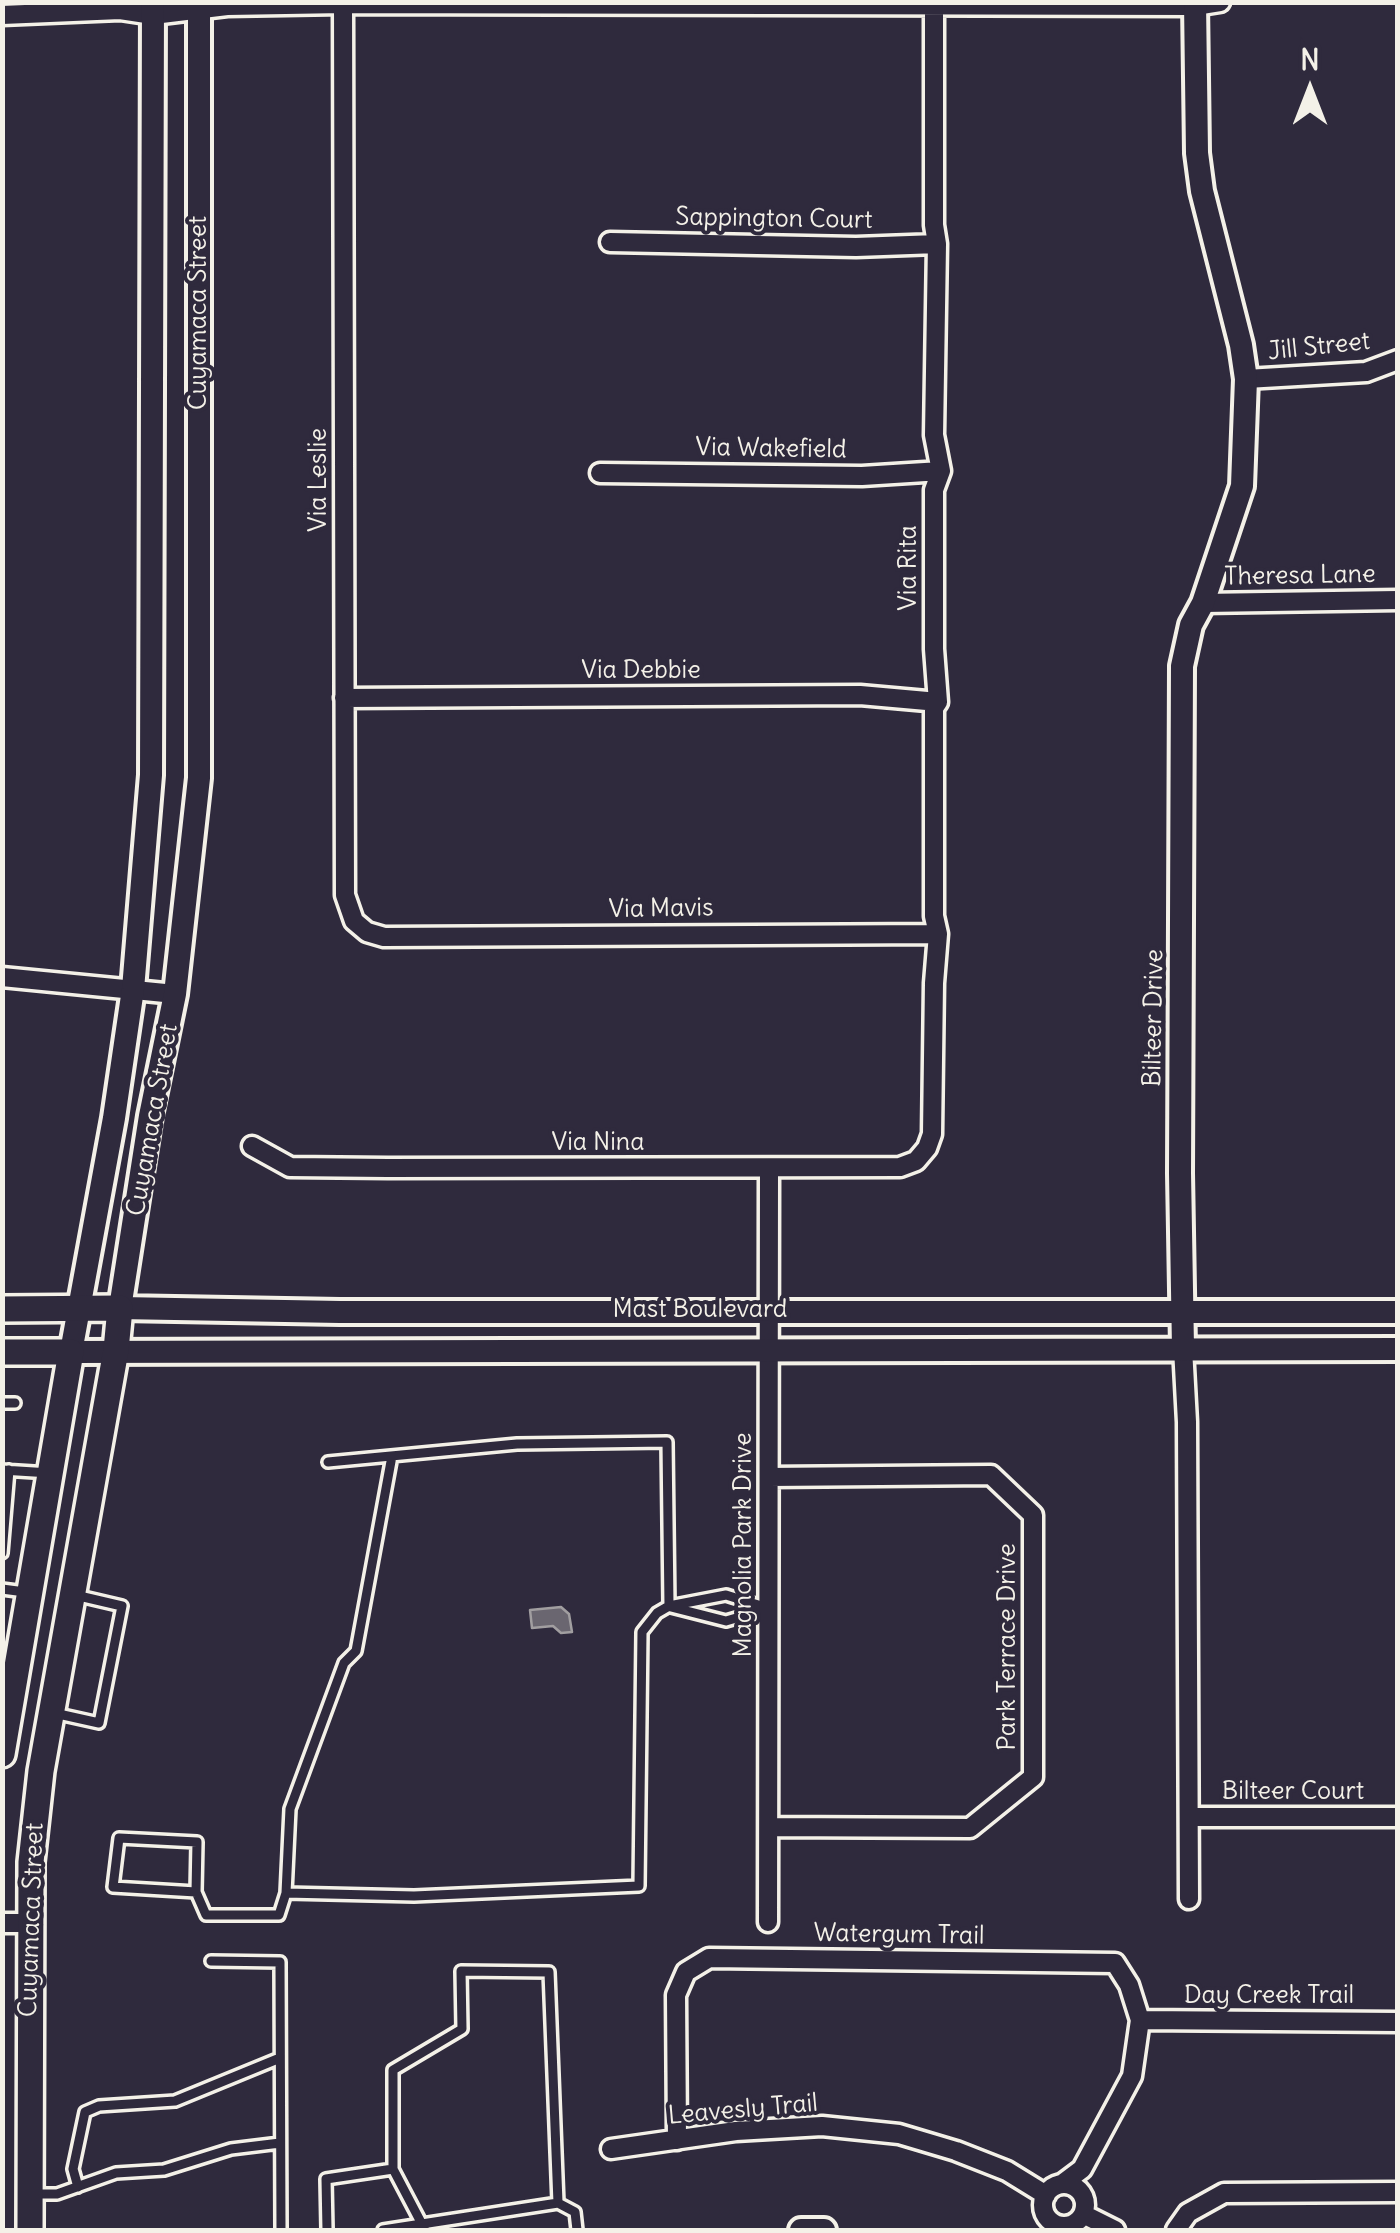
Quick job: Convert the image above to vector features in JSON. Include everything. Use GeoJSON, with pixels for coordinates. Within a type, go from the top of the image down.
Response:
{"type":"FeatureCollection","features":[{"type":"Feature","properties":{"kind":"main road","name":"Bilteer Drive"},"geometry":{"type":"LineString","coordinates":[[1183,1348],[1182,666],[1191,625],[1203,603],[1242,486],[1246,379],[1202,191],[1197,153],[1195,4]]}},
{"type":"Feature","properties":{"kind":"main road","name":"Cuyamaca Street"},"geometry":{"type":"LineString","coordinates":[[30,2230],[16,1923],[30,1862],[51,1713],[116,1350],[150,1116],[175,994],[200,778],[199,7]]}},
{"type":"Feature","properties":{"kind":"main road","name":"Cuyamaca Street"},"geometry":{"type":"LineString","coordinates":[[2,1754],[114,1118],[132,989],[151,775],[153,9]]}},
{"type":"Feature","properties":{"kind":"main road","name":"Mast Boulevard"},"geometry":{"type":"LineString","coordinates":[[2,1309],[1398,1312]]}},
{"type":"Feature","properties":{"kind":"main road","name":"Mast Boulevard"},"geometry":{"type":"LineString","coordinates":[[2,1352],[1398,1349]]}},
{"type":"Feature","properties":{"kind":"main road"},"geometry":{"type":"LineString","coordinates":[[801,2230],[824,2230]]}},
{"type":"Feature","properties":{"kind":"street"},"geometry":{"type":"LineString","coordinates":[[2,15],[343,3],[1220,2]]}},
{"type":"Feature","properties":{"kind":"street","name":"Via Leslie"},"geometry":{"type":"LineString","coordinates":[[343,3],[346,904],[360,927],[384,937]]}},
{"type":"Feature","properties":{"kind":"street","name":"Via Rita"},"geometry":{"type":"LineString","coordinates":[[932,1134],[938,934],[934,916],[934,708],[938,702],[934,490],[940,471],[934,435],[934,3]]}},
{"type":"Feature","properties":{"kind":"street","name":"Sappington Court"},"geometry":{"type":"LineString","coordinates":[[610,242],[937,244]]}},
{"type":"Feature","properties":{"kind":"street","name":"Jill Street"},"geometry":{"type":"LineString","coordinates":[[1246,379],[1366,372],[1398,360]]}},
{"type":"Feature","properties":{"kind":"street","name":"Via Wakefield"},"geometry":{"type":"LineString","coordinates":[[600,473],[862,476],[940,471]]}},
{"type":"Feature","properties":{"kind":"street","name":"Theresa Lane"},"geometry":{"type":"LineString","coordinates":[[1203,603],[1398,600]]}},
{"type":"Feature","properties":{"kind":"street","name":"Via Debbie"},"geometry":{"type":"LineString","coordinates":[[344,698],[860,695],[938,702]]}},
{"type":"Feature","properties":{"kind":"street","name":"Via Mavis"},"geometry":{"type":"LineString","coordinates":[[384,937],[938,934]]}},
{"type":"Feature","properties":{"kind":"street"},"geometry":{"type":"LineString","coordinates":[[2,977],[175,994]]}},
{"type":"Feature","properties":{"kind":"street","name":"Via Nina"},"geometry":{"type":"LineString","coordinates":[[252,1146],[290,1168],[900,1167],[922,1155],[932,1134]]}},
{"type":"Feature","properties":{"kind":"street","name":"Magnolia Park Drive"},"geometry":{"type":"LineString","coordinates":[[768,1922],[769,1168]]}},
{"type":"Feature","properties":{"kind":"street","name":"Bilteer Drive"},"geometry":{"type":"LineString","coordinates":[[1183,1348],[1188,1422],[1190,1900]]}},
{"type":"Feature","properties":{"kind":"street","name":"Park Terrace Drive"},"geometry":{"type":"LineString","coordinates":[[770,1477],[991,1475],[1033,1515],[1034,1665],[1034,1777],[970,1828],[770,1828]]}},
{"type":"Feature","properties":{"kind":"street","name":"Bilteer Court"},"geometry":{"type":"LineString","coordinates":[[1190,1817],[1398,1817]]}},
{"type":"Feature","properties":{"kind":"street","name":"Watergum Trail"},"geometry":{"type":"LineString","coordinates":[[676,2140],[676,1995],[686,1972],[709,1958],[1115,1962],[1129,1985],[1140,2020]]}},
{"type":"Feature","properties":{"kind":"street"},"geometry":{"type":"LineString","coordinates":[[1073,2216],[1082,2170],[1132,2076],[1140,2020]]}},
{"type":"Feature","properties":{"kind":"street","name":"Day Creek Trail"},"geometry":{"type":"LineString","coordinates":[[1140,2020],[1398,2022]]}},
{"type":"Feature","properties":{"kind":"street","name":"Leavesly Trail"},"geometry":{"type":"LineString","coordinates":[[611,2149],[736,2131],[822,2126],[899,2134],[956,2150],[1008,2171],[1044,2202],[1050,2220],[1073,2216]]}},
{"type":"Feature","properties":{"kind":"street"},"geometry":{"type":"LineString","coordinates":[[1042,2230],[1044,2202],[1082,2170]]}},
{"type":"Feature","properties":{"kind":"street"},"geometry":{"type":"LineString","coordinates":[[1062,2184],[1075,2188],[1073,2216]]}},
{"type":"Feature","properties":{"kind":"street"},"geometry":{"type":"LineString","coordinates":[[1176,2230],[1188,2213],[1224,2193],[1398,2192]]}},
{"type":"Feature","properties":{"kind":"street"},"geometry":{"type":"LineString","coordinates":[[1073,2216],[1116,2230]]}},
{"type":"Feature","properties":{"kind":"lane"},"geometry":{"type":"LineString","coordinates":[[2,1402],[16,1402]]}},
{"type":"Feature","properties":{"kind":"lane"},"geometry":{"type":"LineString","coordinates":[[328,1462],[517,1444],[667,1442],[669,1606]]}},
{"type":"Feature","properties":{"kind":"lane"},"geometry":{"type":"LineString","coordinates":[[196,1892],[113,1886],[119,1838],[198,1842],[196,1892],[206,1915],[279,1916],[286,1893],[290,1809],[344,1663],[356,1651],[392,1456]]}},
{"type":"Feature","properties":{"kind":"lane"},"geometry":{"type":"LineString","coordinates":[[2,1553],[6,1470],[50,1473]]}},
{"type":"Feature","properties":{"kind":"lane"},"geometry":{"type":"LineString","coordinates":[[2,1590],[29,1593]]}},
{"type":"Feature","properties":{"kind":"lane"},"geometry":{"type":"LineString","coordinates":[[51,1713],[100,1723],[122,1606],[72,1594]]}},
{"type":"Feature","properties":{"kind":"lane"},"geometry":{"type":"LineString","coordinates":[[286,1893],[414,1896],[639,1886],[642,1632],[657,1613],[669,1606],[726,1595],[769,1608]]}},
{"type":"Feature","properties":{"kind":"lane"},"geometry":{"type":"LineString","coordinates":[[669,1606],[726,1621],[769,1608]]}},
{"type":"Feature","properties":{"kind":"lane"},"geometry":{"type":"LineString","coordinates":[[212,1960],[280,1962],[281,2230]]}},
{"type":"Feature","properties":{"kind":"lane"},"geometry":{"type":"LineString","coordinates":[[424,2228],[393,2170],[393,2070],[462,2029],[461,1971],[550,1972],[558,2203]]}},
{"type":"Feature","properties":{"kind":"lane"},"geometry":{"type":"LineString","coordinates":[[78,2187],[73,2170],[85,2112],[100,2106],[174,2102],[280,2058]]}},
{"type":"Feature","properties":{"kind":"lane"},"geometry":{"type":"LineString","coordinates":[[30,2194],[57,2194],[116,2174],[164,2170],[230,2148],[280,2142]]}},
{"type":"Feature","properties":{"kind":"lane"},"geometry":{"type":"LineString","coordinates":[[327,2230],[326,2180],[393,2170]]}},
{"type":"Feature","properties":{"kind":"lane"},"geometry":{"type":"LineString","coordinates":[[384,2230],[424,2228],[558,2203],[575,2212],[578,2230]]}},
{"type":"Feature","properties":{"kind":"shaded area"},"geometry":{"type":"Polygon","coordinates":[[[561,1607],[569,1614],[572,1632],[561,1633],[553,1626],[532,1628],[530,1610],[561,1607]]]}}]}
